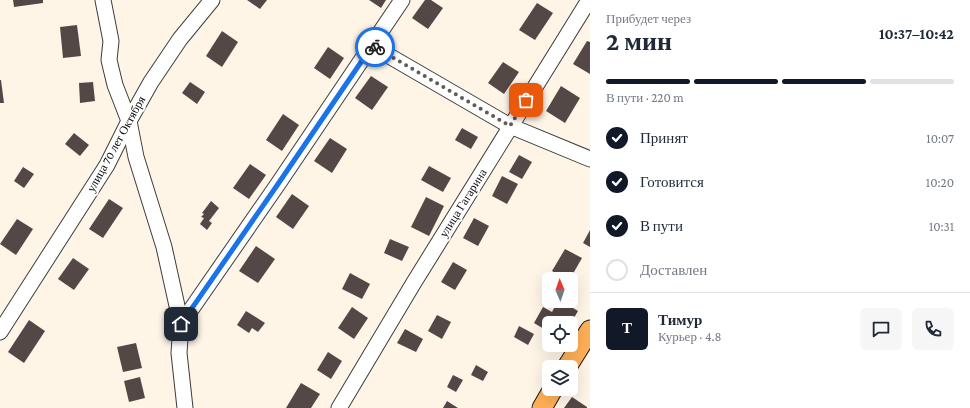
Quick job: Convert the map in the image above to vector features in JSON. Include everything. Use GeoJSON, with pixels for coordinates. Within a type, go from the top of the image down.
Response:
{"type":"FeatureCollection","features":[{"type":"Feature","properties":{"kind":"main road"},"geometry":{"type":"LineString","coordinates":[[571,360],[590,330]]}},
{"type":"Feature","properties":{"kind":"main road"},"geometry":{"type":"LineString","coordinates":[[542,408],[549,396]]}},
{"type":"Feature","properties":{"kind":"street"},"geometry":{"type":"LineString","coordinates":[[103,0],[112,41],[109,60],[115,85],[129,121],[136,158],[164,248],[181,324],[179,353],[185,408]]}},
{"type":"Feature","properties":{"kind":"street","name":"улица 70 лет Октября"},"geometry":{"type":"LineString","coordinates":[[0,332],[107,165],[151,82],[176,45],[212,0]]}},
{"type":"Feature","properties":{"kind":"street"},"geometry":{"type":"LineString","coordinates":[[181,324],[278,184],[402,0]]}},
{"type":"Feature","properties":{"kind":"street","name":"улица Гагарина"},"geometry":{"type":"LineString","coordinates":[[339,408],[413,284],[589,0]]}},
{"type":"Feature","properties":{"kind":"street"},"geometry":{"type":"LineString","coordinates":[[372,46],[510,126],[590,159]]}},
{"type":"Feature","properties":{"kind":"building"},"geometry":{"type":"Polygon","coordinates":[[[13,0],[43,0],[43,3],[14,7],[13,0]]]}},
{"type":"Feature","properties":{"kind":"building"},"geometry":{"type":"Polygon","coordinates":[[[247,0],[267,0],[260,9],[247,0]]]}},
{"type":"Feature","properties":{"kind":"building"},"geometry":{"type":"Polygon","coordinates":[[[369,0],[386,0],[381,8],[369,0]]]}},
{"type":"Feature","properties":{"kind":"building"},"geometry":{"type":"Polygon","coordinates":[[[425,0],[431,0],[443,8],[428,29],[412,18],[425,0]]]}},
{"type":"Feature","properties":{"kind":"building"},"geometry":{"type":"Polygon","coordinates":[[[537,3],[553,13],[535,40],[519,30],[537,3]]]}},
{"type":"Feature","properties":{"kind":"building"},"geometry":{"type":"Polygon","coordinates":[[[77,25],[81,56],[63,58],[60,27],[77,25]]]}},
{"type":"Feature","properties":{"kind":"building"},"geometry":{"type":"Polygon","coordinates":[[[222,31],[238,42],[222,67],[206,56],[222,31]]]}},
{"type":"Feature","properties":{"kind":"building"},"geometry":{"type":"Polygon","coordinates":[[[587,41],[590,42],[590,74],[573,64],[587,41]]]}},
{"type":"Feature","properties":{"kind":"building"},"geometry":{"type":"Polygon","coordinates":[[[328,47],[344,58],[330,79],[314,68],[328,47]]]}},
{"type":"Feature","properties":{"kind":"building"},"geometry":{"type":"Polygon","coordinates":[[[503,62],[519,72],[504,94],[488,83],[503,62]]]}},
{"type":"Feature","properties":{"kind":"building"},"geometry":{"type":"Polygon","coordinates":[[[371,76],[388,87],[372,110],[355,98],[371,76]]]}},
{"type":"Feature","properties":{"kind":"building"},"geometry":{"type":"Polygon","coordinates":[[[1,80],[4,103],[0,103],[1,80]]]}},
{"type":"Feature","properties":{"kind":"building"},"geometry":{"type":"Polygon","coordinates":[[[93,82],[95,101],[80,103],[79,83],[93,82]]]}},
{"type":"Feature","properties":{"kind":"building"},"geometry":{"type":"Polygon","coordinates":[[[190,82],[205,92],[197,104],[182,93],[190,82]]]}},
{"type":"Feature","properties":{"kind":"building"},"geometry":{"type":"Polygon","coordinates":[[[561,86],[580,98],[565,123],[546,111],[561,86]]]}},
{"type":"Feature","properties":{"kind":"building"},"geometry":{"type":"Polygon","coordinates":[[[283,114],[299,125],[282,151],[266,140],[283,114]]]}},
{"type":"Feature","properties":{"kind":"building"},"geometry":{"type":"Polygon","coordinates":[[[462,128],[478,137],[471,149],[455,140],[462,128]]]}},
{"type":"Feature","properties":{"kind":"building"},"geometry":{"type":"Polygon","coordinates":[[[74,133],[89,145],[80,156],[65,144],[74,133]]]}},
{"type":"Feature","properties":{"kind":"building"},"geometry":{"type":"Polygon","coordinates":[[[330,138],[347,149],[332,173],[314,161],[330,138]]]}},
{"type":"Feature","properties":{"kind":"building"},"geometry":{"type":"Polygon","coordinates":[[[519,155],[532,162],[522,179],[509,172],[519,155]]]}},
{"type":"Feature","properties":{"kind":"building"},"geometry":{"type":"Polygon","coordinates":[[[250,164],[266,175],[249,199],[233,188],[250,164]]]}},
{"type":"Feature","properties":{"kind":"building"},"geometry":{"type":"Polygon","coordinates":[[[429,166],[451,178],[443,192],[421,180],[429,166]]]}},
{"type":"Feature","properties":{"kind":"building"},"geometry":{"type":"Polygon","coordinates":[[[23,167],[34,174],[24,188],[14,181],[23,167]]]}},
{"type":"Feature","properties":{"kind":"building"},"geometry":{"type":"Polygon","coordinates":[[[502,176],[518,184],[507,204],[492,196],[502,176]]]}},
{"type":"Feature","properties":{"kind":"building"},"geometry":{"type":"Polygon","coordinates":[[[292,194],[309,206],[293,229],[276,217],[292,194]]]}},
{"type":"Feature","properties":{"kind":"building"},"geometry":{"type":"Polygon","coordinates":[[[426,197],[444,206],[429,236],[411,227],[426,197]]]}},
{"type":"Feature","properties":{"kind":"building"},"geometry":{"type":"Polygon","coordinates":[[[109,199],[123,208],[103,238],[89,229],[109,199]]]}},
{"type":"Feature","properties":{"kind":"building"},"geometry":{"type":"Polygon","coordinates":[[[211,201],[219,208],[209,221],[212,223],[207,230],[200,224],[204,218],[201,217],[204,214],[202,213],[211,201]]]}},
{"type":"Feature","properties":{"kind":"building"},"geometry":{"type":"Polygon","coordinates":[[[474,218],[489,226],[478,246],[463,238],[474,218]]]}},
{"type":"Feature","properties":{"kind":"building"},"geometry":{"type":"Polygon","coordinates":[[[17,219],[33,229],[16,255],[0,244],[17,219]]]}},
{"type":"Feature","properties":{"kind":"building"},"geometry":{"type":"Polygon","coordinates":[[[590,230],[590,247],[583,243],[590,230]]]}},
{"type":"Feature","properties":{"kind":"building"},"geometry":{"type":"Polygon","coordinates":[[[390,239],[409,247],[402,261],[384,253],[390,239]]]}},
{"type":"Feature","properties":{"kind":"building"},"geometry":{"type":"Polygon","coordinates":[[[256,246],[275,259],[258,283],[239,271],[256,246]]]}},
{"type":"Feature","properties":{"kind":"building"},"geometry":{"type":"Polygon","coordinates":[[[565,249],[582,258],[574,272],[552,271],[565,249]]]}},
{"type":"Feature","properties":{"kind":"building"},"geometry":{"type":"Polygon","coordinates":[[[73,258],[89,269],[74,290],[58,279],[73,258]]]}},
{"type":"Feature","properties":{"kind":"building"},"geometry":{"type":"Polygon","coordinates":[[[453,262],[467,270],[455,290],[441,282],[453,262]]]}},
{"type":"Feature","properties":{"kind":"building"},"geometry":{"type":"Polygon","coordinates":[[[350,273],[370,284],[362,299],[342,289],[350,273]]]}},
{"type":"Feature","properties":{"kind":"building"},"geometry":{"type":"Polygon","coordinates":[[[352,307],[368,318],[354,339],[338,328],[352,307]]]}},
{"type":"Feature","properties":{"kind":"building"},"geometry":{"type":"Polygon","coordinates":[[[542,308],[552,312],[554,308],[573,308],[578,311],[575,316],[542,316],[542,328],[534,323],[542,308]]]}},
{"type":"Feature","properties":{"kind":"building"},"geometry":{"type":"Polygon","coordinates":[[[246,311],[265,323],[258,332],[252,328],[249,333],[237,325],[246,311]]]}},
{"type":"Feature","properties":{"kind":"building"},"geometry":{"type":"Polygon","coordinates":[[[437,315],[451,322],[442,339],[428,331],[437,315]]]}},
{"type":"Feature","properties":{"kind":"building"},"geometry":{"type":"Polygon","coordinates":[[[29,320],[45,331],[24,363],[8,352],[29,320]]]}},
{"type":"Feature","properties":{"kind":"building"},"geometry":{"type":"Polygon","coordinates":[[[519,326],[534,334],[528,345],[514,337],[519,326]]]}},
{"type":"Feature","properties":{"kind":"building"},"geometry":{"type":"Polygon","coordinates":[[[405,329],[423,339],[416,352],[397,343],[405,329]]]}},
{"type":"Feature","properties":{"kind":"building"},"geometry":{"type":"Polygon","coordinates":[[[136,343],[142,368],[123,372],[117,347],[136,343]]]}},
{"type":"Feature","properties":{"kind":"building"},"geometry":{"type":"Polygon","coordinates":[[[328,352],[342,361],[331,379],[317,370],[328,352]]]}},
{"type":"Feature","properties":{"kind":"building"},"geometry":{"type":"Polygon","coordinates":[[[476,365],[488,372],[483,381],[471,375],[476,365]]]}},
{"type":"Feature","properties":{"kind":"building"},"geometry":{"type":"Polygon","coordinates":[[[453,375],[463,380],[456,392],[447,387],[453,375]]]}},
{"type":"Feature","properties":{"kind":"building"},"geometry":{"type":"Polygon","coordinates":[[[140,377],[145,398],[129,402],[124,381],[140,377]]]}},
{"type":"Feature","properties":{"kind":"building"},"geometry":{"type":"Polygon","coordinates":[[[301,383],[320,394],[311,408],[286,408],[301,383]]]}},
{"type":"Feature","properties":{"kind":"building"},"geometry":{"type":"Polygon","coordinates":[[[572,397],[587,407],[587,408],[564,408],[572,397]]]}},
{"type":"Feature","properties":{"kind":"building"},"geometry":{"type":"Polygon","coordinates":[[[447,401],[458,408],[443,408],[447,401]]]}},
{"type":"Feature","properties":{"kind":"way so far"},"geometry":{"type":"LineString","coordinates":[[375,47],[510,126],[526,100]]}},
{"type":"Feature","properties":{"kind":"route"},"geometry":{"type":"LineString","coordinates":[[181,324],[372,46],[375,47]]}}]}
